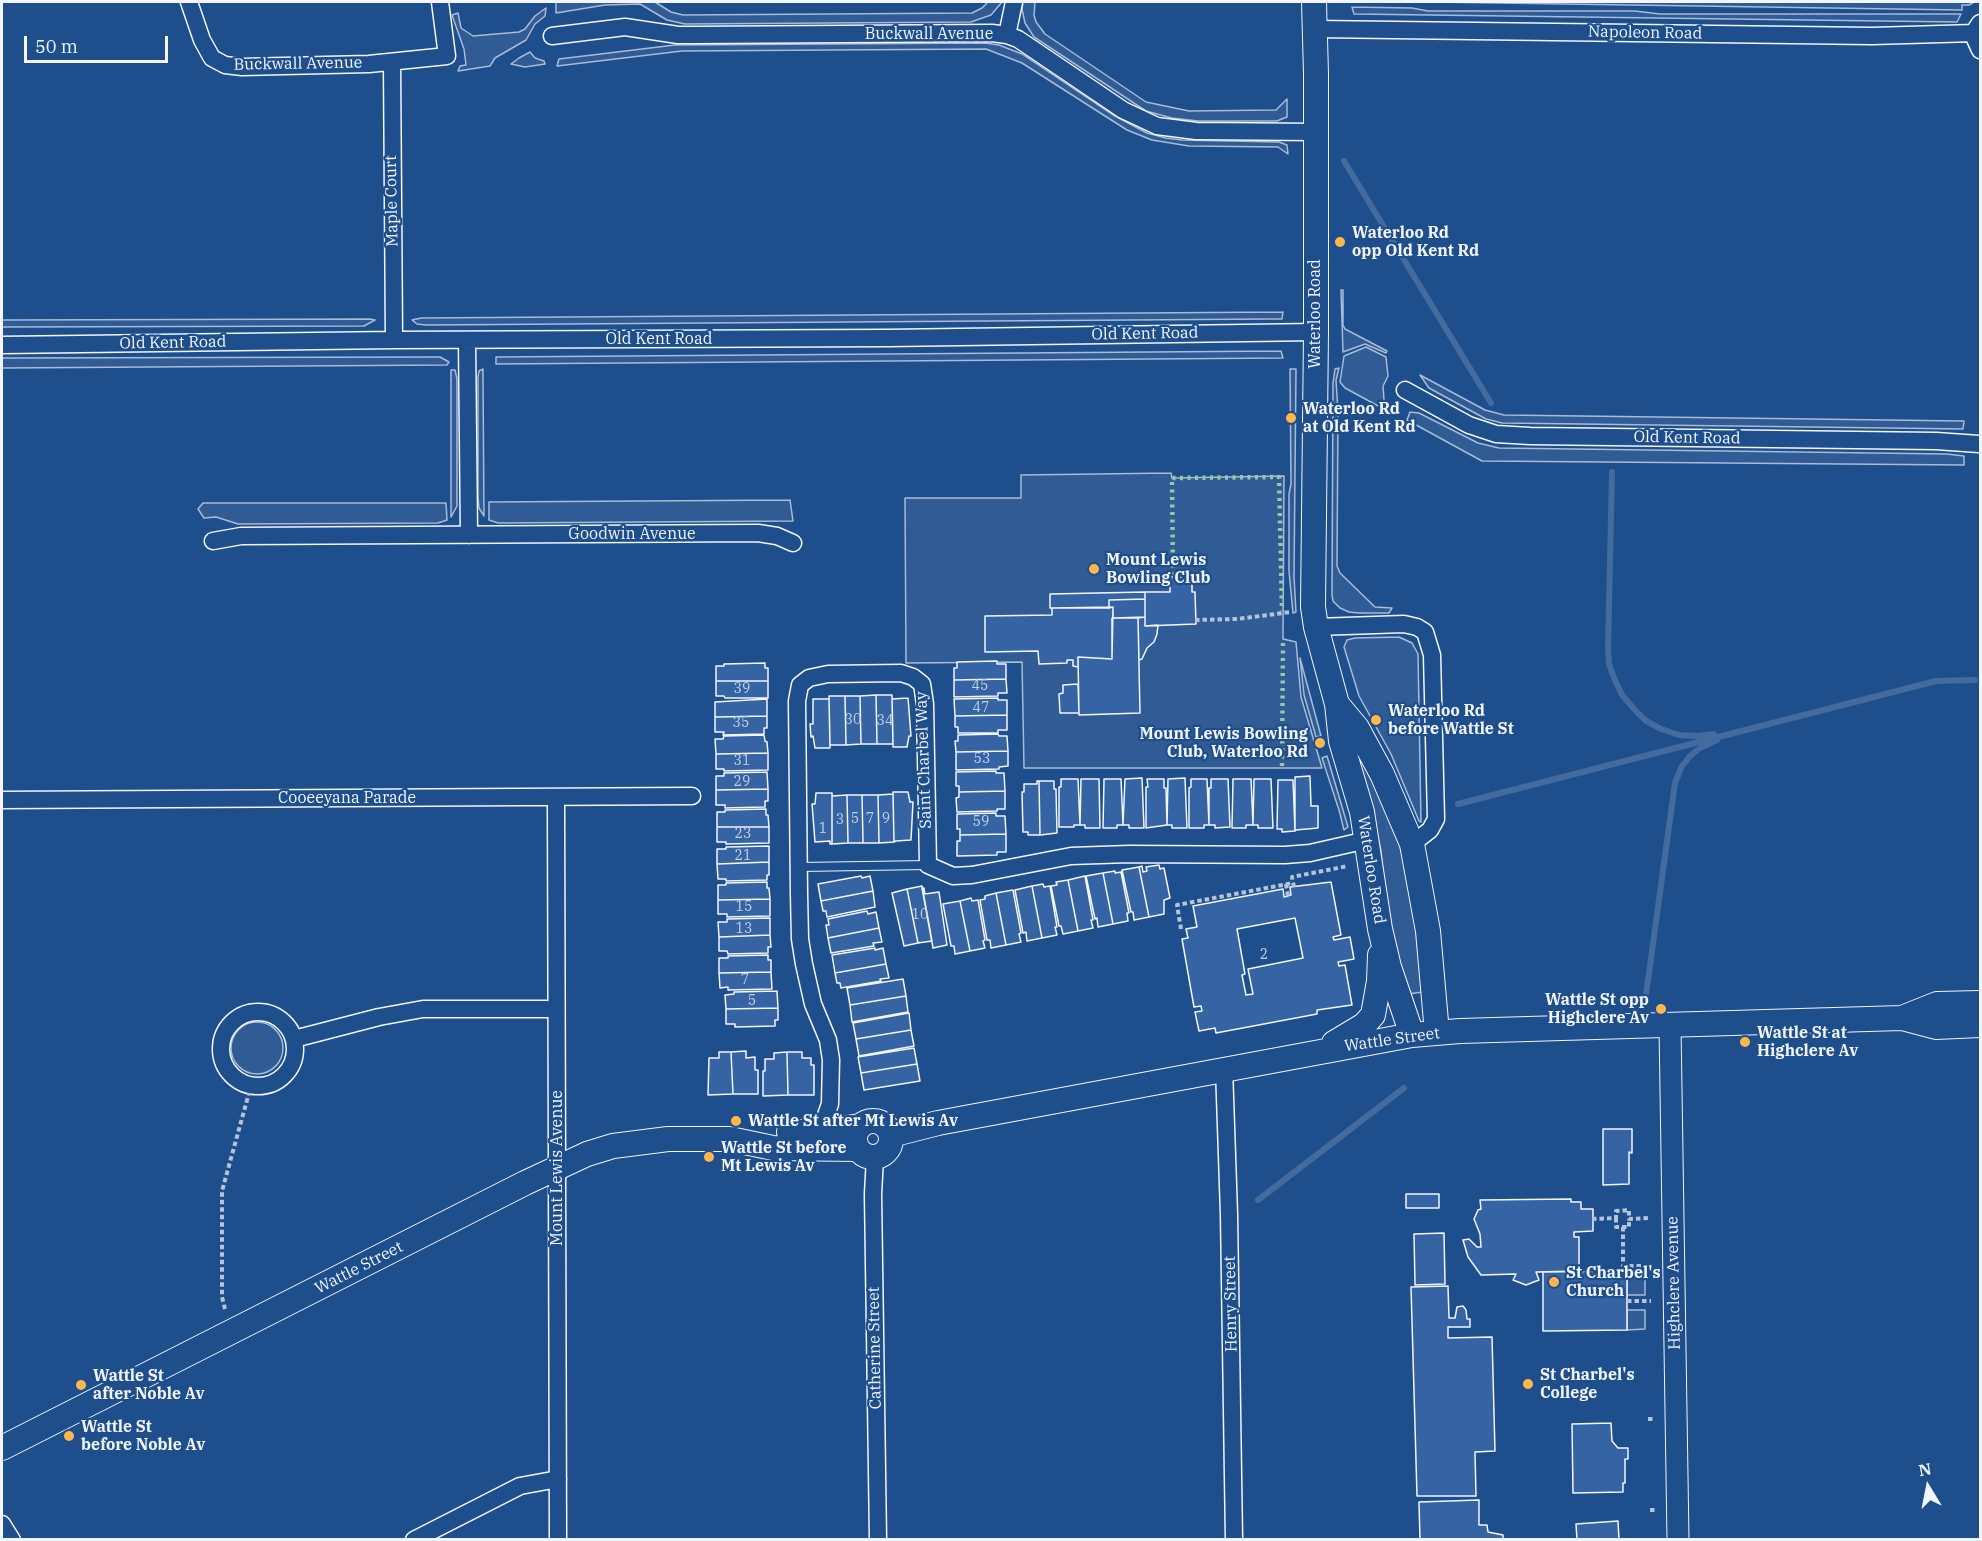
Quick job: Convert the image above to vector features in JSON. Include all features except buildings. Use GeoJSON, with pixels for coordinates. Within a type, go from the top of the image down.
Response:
{"type":"FeatureCollection","features":[{"type":"Feature","properties":{"kind":"main road","name":"Waterloo Road"},"geometry":{"type":"LineString","coordinates":[[1314,2],[1316,332],[1312,590],[1316,627],[1337,704],[1341,741],[1362,812],[1380,929],[1389,967],[1412,1035]]}},
{"type":"Feature","properties":{"kind":"main road","name":"Waterloo Road"},"geometry":{"type":"LineString","coordinates":[[1337,704],[1357,728],[1382,774],[1412,844],[1428,931],[1437,1033]]}},
{"type":"Feature","properties":{"kind":"main road"},"geometry":{"type":"LineString","coordinates":[[1311,1053],[1351,1034],[1364,1025],[1372,1015],[1379,981],[1380,929]]}},
{"type":"Feature","properties":{"kind":"main road","name":"Wattle Street"},"geometry":{"type":"LineString","coordinates":[[1902,1018],[1937,1004],[1980,1003]]}},
{"type":"Feature","properties":{"kind":"main road","name":"Wattle Street"},"geometry":{"type":"LineString","coordinates":[[891,1135],[938,1123],[1224,1068],[1412,1035],[1902,1018],[1936,1027],[1980,1025]]}},
{"type":"Feature","properties":{"kind":"main road"},"geometry":{"type":"LineString","coordinates":[[878,1121],[884,1124],[891,1135],[889,1147],[880,1156],[864,1144],[866,1122],[878,1121]]}},
{"type":"Feature","properties":{"kind":"main road","name":"Wattle Street"},"geometry":{"type":"LineString","coordinates":[[730,1139],[763,1132],[820,1132],[864,1144]]}},
{"type":"Feature","properties":{"kind":"main road","name":"Wattle Street"},"geometry":{"type":"LineString","coordinates":[[2,1448],[587,1154],[614,1146],[668,1139],[730,1139],[773,1148],[864,1144]]}},
{"type":"Feature","properties":{"kind":"street","name":"Buckwall Avenue"},"geometry":{"type":"LineString","coordinates":[[189,2],[205,48],[212,58],[225,65],[242,67],[392,62],[447,56],[440,2]]}},
{"type":"Feature","properties":{"kind":"street"},"geometry":{"type":"LineString","coordinates":[[1007,35],[1014,2]]}},
{"type":"Feature","properties":{"kind":"street","name":"Buckwall Avenue"},"geometry":{"type":"LineString","coordinates":[[552,36],[625,27],[678,35],[971,32],[1007,35],[1029,46],[1123,110],[1157,126],[1196,131],[1316,132]]}},
{"type":"Feature","properties":{"kind":"street","name":"Napoleon Road"},"geometry":{"type":"LineString","coordinates":[[1315,29],[1872,36],[1978,35]]}},
{"type":"Feature","properties":{"kind":"street","name":"Maple Court"},"geometry":{"type":"LineString","coordinates":[[392,62],[394,340]]}},
{"type":"Feature","properties":{"kind":"street","name":"Old Kent Road"},"geometry":{"type":"LineString","coordinates":[[2,345],[1316,332]]}},
{"type":"Feature","properties":{"kind":"street"},"geometry":{"type":"LineString","coordinates":[[467,340],[469,535]]}},
{"type":"Feature","properties":{"kind":"street","name":"Old Kent Road"},"geometry":{"type":"LineString","coordinates":[[1405,390],[1469,425],[1496,434],[1936,441],[1980,444]]}},
{"type":"Feature","properties":{"kind":"street","name":"Goodwin Avenue"},"geometry":{"type":"LineString","coordinates":[[213,541],[241,536],[758,533],[777,536],[793,543]]}},
{"type":"Feature","properties":{"kind":"street"},"geometry":{"type":"LineString","coordinates":[[1316,627],[1404,624],[1417,627],[1425,632],[1430,643],[1436,819],[1430,830],[1412,844]]}},
{"type":"Feature","properties":{"kind":"street","name":"Saint Charbel Way"},"geometry":{"type":"LineString","coordinates":[[820,1132],[830,1104],[831,1060],[828,1040],[813,1004],[800,939],[798,691],[800,685],[809,678],[828,674],[901,673],[914,677],[922,684],[925,704],[928,865]]}},
{"type":"Feature","properties":{"kind":"street","name":"Cooeeyana Parade"},"geometry":{"type":"LineString","coordinates":[[2,800],[692,796]]}},
{"type":"Feature","properties":{"kind":"street","name":"Mount Lewis Avenue"},"geometry":{"type":"LineString","coordinates":[[556,797],[558,1539]]}},
{"type":"Feature","properties":{"kind":"street"},"geometry":{"type":"LineString","coordinates":[[928,865],[945,873],[960,876],[1071,856],[1310,854],[1367,840]]}},
{"type":"Feature","properties":{"kind":"street"},"geometry":{"type":"LineString","coordinates":[[294,1039],[412,1010],[556,1009]]}},
{"type":"Feature","properties":{"kind":"street"},"geometry":{"type":"LineString","coordinates":[[252,1012],[270,1014],[286,1024],[294,1039],[294,1057],[286,1073],[271,1083],[247,1084],[231,1074],[225,1064],[222,1052],[225,1034],[236,1020],[252,1012]]}},
{"type":"Feature","properties":{"kind":"street","name":"Wattle Street"},"geometry":{"type":"LineString","coordinates":[[1902,1018],[1980,1012]]}},
{"type":"Feature","properties":{"kind":"street","name":"Highclere Avenue"},"geometry":{"type":"LineString","coordinates":[[1670,1026],[1678,1539]]}},
{"type":"Feature","properties":{"kind":"street","name":"Henry Street"},"geometry":{"type":"LineString","coordinates":[[1224,1068],[1229,1214],[1234,1539]]}},
{"type":"Feature","properties":{"kind":"street","name":"Catherine Street"},"geometry":{"type":"LineString","coordinates":[[864,1144],[873,1194],[878,1539]]}},
{"type":"Feature","properties":{"kind":"street"},"geometry":{"type":"LineString","coordinates":[[414,1539],[514,1489],[558,1479]]}},
{"type":"Feature","properties":{"kind":"street"},"geometry":{"type":"LineString","coordinates":[[2,1524],[12,1539]]}},
{"type":"Feature","properties":{"kind":"lane"},"geometry":{"type":"LineString","coordinates":[[799,867],[928,865]]}},
{"type":"Feature","properties":{"kind":"path"},"geometry":{"type":"LineString","coordinates":[[1195,620],[1237,619],[1291,612]]}},
{"type":"Feature","properties":{"kind":"path"},"geometry":{"type":"LineString","coordinates":[[1181,929],[1177,905],[1286,884],[1293,885],[1292,877],[1348,866]]}},
{"type":"Feature","properties":{"kind":"path"},"geometry":{"type":"LineString","coordinates":[[1286,884],[1288,896]]}},
{"type":"Feature","properties":{"kind":"path"},"geometry":{"type":"LineString","coordinates":[[225,1309],[222,1297],[222,1191],[249,1093],[247,1084]]}},
{"type":"Feature","properties":{"kind":"path"},"geometry":{"type":"LineString","coordinates":[[1629,1210],[1629,1219],[1629,1227],[1616,1227],[1616,1211],[1629,1210]]}},
{"type":"Feature","properties":{"kind":"path"},"geometry":{"type":"LineString","coordinates":[[1592,1219],[1616,1218]]}},
{"type":"Feature","properties":{"kind":"path"},"geometry":{"type":"LineString","coordinates":[[1629,1219],[1649,1218]]}},
{"type":"Feature","properties":{"kind":"path"},"geometry":{"type":"LineString","coordinates":[[1623,1227],[1623,1266],[1651,1266]]}},
{"type":"Feature","properties":{"kind":"path"},"geometry":{"type":"LineString","coordinates":[[1627,1301],[1652,1301]]}},
{"type":"Feature","properties":{"kind":"path"},"geometry":{"type":"LineString","coordinates":[[1648,1419],[1654,1419]]}},
{"type":"Feature","properties":{"kind":"path"},"geometry":{"type":"LineString","coordinates":[[1650,1510],[1656,1510]]}},
{"type":"Feature","properties":{"kind":"shaded area"},"geometry":{"type":"Polygon","coordinates":[[[556,2],[655,2],[671,12],[683,15],[972,13],[988,2],[1002,2],[991,15],[971,22],[685,24],[667,20],[640,4],[605,5],[556,13],[556,2]]]}},
{"type":"Feature","properties":{"kind":"shaded area"},"geometry":{"type":"Polygon","coordinates":[[[1023,2],[1035,2],[1036,22],[1045,34],[1146,102],[1189,111],[1276,110],[1287,99],[1287,117],[1277,121],[1198,121],[1172,118],[1146,111],[1034,37],[1025,23],[1023,2]]]}},
{"type":"Feature","properties":{"kind":"shaded area"},"geometry":{"type":"Polygon","coordinates":[[[1432,2],[1974,2],[1962,5],[1962,10],[1432,2]]]}},
{"type":"Feature","properties":{"kind":"shaded area"},"geometry":{"type":"Polygon","coordinates":[[[1352,7],[1412,8],[1428,11],[1635,11],[1660,14],[1961,14],[1957,22],[1354,14],[1352,7]]]}},
{"type":"Feature","properties":{"kind":"shaded area"},"geometry":{"type":"Polygon","coordinates":[[[546,8],[545,16],[535,24],[526,40],[495,58],[490,66],[458,71],[460,66],[466,65],[464,49],[452,15],[458,13],[461,28],[473,36],[519,32],[546,8]]]}},
{"type":"Feature","properties":{"kind":"shaded area"},"geometry":{"type":"Polygon","coordinates":[[[985,43],[999,45],[1022,54],[1113,115],[1147,133],[1182,140],[1279,142],[1287,145],[1288,154],[1278,147],[1189,146],[1152,140],[1127,130],[1022,63],[986,49],[682,51],[557,66],[559,59],[675,45],[985,43]]]}},
{"type":"Feature","properties":{"kind":"shaded area"},"geometry":{"type":"Polygon","coordinates":[[[530,52],[545,64],[525,67],[511,64],[519,58],[530,52]]]}},
{"type":"Feature","properties":{"kind":"shaded area"},"geometry":{"type":"Polygon","coordinates":[[[1341,290],[1343,290],[1345,329],[1387,351],[1386,353],[1365,344],[1343,352],[1341,290]]]}},
{"type":"Feature","properties":{"kind":"shaded area"},"geometry":{"type":"Polygon","coordinates":[[[1283,312],[1282,319],[426,325],[417,324],[412,320],[421,318],[1283,312]]]}},
{"type":"Feature","properties":{"kind":"shaded area"},"geometry":{"type":"Polygon","coordinates":[[[2,320],[375,320],[364,326],[2,327],[2,320]]]}},
{"type":"Feature","properties":{"kind":"shaded area"},"geometry":{"type":"Polygon","coordinates":[[[1366,347],[1386,357],[1388,376],[1383,386],[1382,408],[1345,388],[1340,382],[1344,356],[1366,347]]]}},
{"type":"Feature","properties":{"kind":"shaded area"},"geometry":{"type":"Polygon","coordinates":[[[1281,351],[1283,358],[496,364],[496,357],[1281,351]]]}},
{"type":"Feature","properties":{"kind":"shaded area"},"geometry":{"type":"Polygon","coordinates":[[[440,357],[449,362],[447,365],[2,368],[2,358],[440,357]]]}},
{"type":"Feature","properties":{"kind":"shaded area"},"geometry":{"type":"Polygon","coordinates":[[[1339,368],[1336,380],[1338,412],[1337,566],[1340,573],[1375,607],[1392,608],[1389,613],[1349,612],[1340,608],[1333,601],[1333,383],[1335,369],[1339,368]]]}},
{"type":"Feature","properties":{"kind":"shaded area"},"geometry":{"type":"Polygon","coordinates":[[[483,369],[484,516],[479,508],[478,496],[478,377],[479,371],[483,369]]]}},
{"type":"Feature","properties":{"kind":"shaded area"},"geometry":{"type":"Polygon","coordinates":[[[1290,369],[1296,369],[1294,577],[1296,612],[1293,613],[1289,571],[1290,369]]]}},
{"type":"Feature","properties":{"kind":"shaded area"},"geometry":{"type":"Polygon","coordinates":[[[451,370],[455,370],[457,379],[457,506],[451,517],[451,370]]]}},
{"type":"Feature","properties":{"kind":"shaded area"},"geometry":{"type":"Polygon","coordinates":[[[1420,375],[1485,410],[1504,415],[1964,421],[1963,429],[1502,423],[1486,419],[1429,388],[1420,375]]]}},
{"type":"Feature","properties":{"kind":"shaded area"},"geometry":{"type":"Polygon","coordinates":[[[1410,412],[1419,413],[1478,443],[1499,448],[1947,454],[1964,456],[1964,465],[1482,461],[1407,420],[1410,412]]]}},
{"type":"Feature","properties":{"kind":"shaded area","name":"Mount Lewis Bowling Club"},"geometry":{"type":"Polygon","coordinates":[[[1171,473],[1172,478],[1284,476],[1283,639],[1296,642],[1301,697],[1322,768],[1024,768],[1022,662],[906,663],[905,498],[1021,498],[1021,475],[1171,473]]]}},
{"type":"Feature","properties":{"kind":"shaded area"},"geometry":{"type":"Polygon","coordinates":[[[790,500],[793,521],[498,523],[489,520],[489,502],[790,500]]]}},
{"type":"Feature","properties":{"kind":"shaded area"},"geometry":{"type":"Polygon","coordinates":[[[203,503],[446,503],[447,520],[438,523],[238,524],[216,517],[204,518],[198,509],[203,503]]]}},
{"type":"Feature","properties":{"kind":"shaded area"},"geometry":{"type":"Polygon","coordinates":[[[1399,637],[1412,643],[1418,654],[1421,822],[1391,754],[1359,696],[1344,647],[1347,640],[1355,638],[1399,637]]]}},
{"type":"Feature","properties":{"kind":"shaded area"},"geometry":{"type":"Polygon","coordinates":[[[1300,658],[1321,736],[1316,737],[1304,695],[1300,658]]]}},
{"type":"Feature","properties":{"kind":"shaded area"},"geometry":{"type":"Polygon","coordinates":[[[1327,756],[1348,827],[1344,830],[1322,758],[1327,756]]]}},
{"type":"Feature","properties":{"kind":"shaded area"},"geometry":{"type":"Polygon","coordinates":[[[1362,758],[1398,839],[1406,868],[1412,895],[1423,992],[1408,994],[1391,948],[1381,851],[1357,760],[1362,758]]]}},
{"type":"Feature","properties":{"kind":"shaded area"},"geometry":{"type":"Polygon","coordinates":[[[252,1022],[262,1022],[272,1026],[279,1033],[283,1048],[279,1063],[272,1070],[262,1074],[252,1074],[242,1070],[235,1063],[231,1053],[231,1043],[235,1033],[242,1026],[252,1022]]]}},
{"type":"Feature","properties":{"kind":"shaded area"},"geometry":{"type":"Polygon","coordinates":[[[1627,1271],[1645,1271],[1645,1295],[1627,1295],[1627,1271]]]}},
{"type":"Feature","properties":{"kind":"shaded area"},"geometry":{"type":"Polygon","coordinates":[[[1627,1310],[1645,1310],[1645,1329],[1627,1330],[1627,1310]]]}},
{"type":"Feature","properties":{"kind":"waterway"},"geometry":{"type":"LineString","coordinates":[[1344,161],[1491,403]]}},
{"type":"Feature","properties":{"kind":"waterway"},"geometry":{"type":"LineString","coordinates":[[1612,472],[1608,649],[1609,664],[1614,678],[1622,695],[1646,721],[1679,735],[1714,734]]}},
{"type":"Feature","properties":{"kind":"waterway"},"geometry":{"type":"LineString","coordinates":[[1458,804],[1936,681],[1975,680]]}},
{"type":"Feature","properties":{"kind":"waterway"},"geometry":{"type":"LineString","coordinates":[[1645,1002],[1675,783],[1682,766],[1690,756],[1717,740]]}},
{"type":"Feature","properties":{"kind":"waterway"},"geometry":{"type":"LineString","coordinates":[[1258,1200],[1404,1088]]}},
{"type":"Feature","properties":{"kind":"hedge"},"geometry":{"type":"LineString","coordinates":[[1173,575],[1172,478],[1279,477],[1282,611]]}},
{"type":"Feature","properties":{"kind":"hedge"},"geometry":{"type":"LineString","coordinates":[[1282,766],[1283,643]]}},
{"type":"Feature","properties":{"kind":"place","name":"Waterloo Rd opp Old Kent Rd"},"geometry":{"type":"Point","coordinates":[1340,242]}},
{"type":"Feature","properties":{"kind":"place","name":"Waterloo Rd at Old Kent Rd"},"geometry":{"type":"Point","coordinates":[1291,418]}},
{"type":"Feature","properties":{"kind":"place","name":"Mount Lewis Bowling Club"},"geometry":{"type":"Point","coordinates":[1094,569]}},
{"type":"Feature","properties":{"kind":"place","name":"Waterloo Rd before Wattle St"},"geometry":{"type":"Point","coordinates":[1376,720]}},
{"type":"Feature","properties":{"kind":"place","name":"Mount Lewis Bowling Club, Waterloo Rd"},"geometry":{"type":"Point","coordinates":[1320,743]}},
{"type":"Feature","properties":{"kind":"place","name":"Wattle St opp Highclere Av"},"geometry":{"type":"Point","coordinates":[1661,1009]}},
{"type":"Feature","properties":{"kind":"place","name":"Wattle St at Highclere Av"},"geometry":{"type":"Point","coordinates":[1745,1042]}},
{"type":"Feature","properties":{"kind":"place","name":"Wattle St after Mt Lewis Av"},"geometry":{"type":"Point","coordinates":[736,1121]}},
{"type":"Feature","properties":{"kind":"place","name":"Wattle St before Mt Lewis Av"},"geometry":{"type":"Point","coordinates":[709,1157]}},
{"type":"Feature","properties":{"kind":"place","name":"St Charbel's Church"},"geometry":{"type":"Point","coordinates":[1554,1282]}},
{"type":"Feature","properties":{"kind":"place","name":"St Charbel's College"},"geometry":{"type":"Point","coordinates":[1528,1384]}},
{"type":"Feature","properties":{"kind":"place","name":"Wattle St after Noble Av"},"geometry":{"type":"Point","coordinates":[81,1385]}},
{"type":"Feature","properties":{"kind":"place","name":"Wattle St before Noble Av"},"geometry":{"type":"Point","coordinates":[69,1436]}}]}
